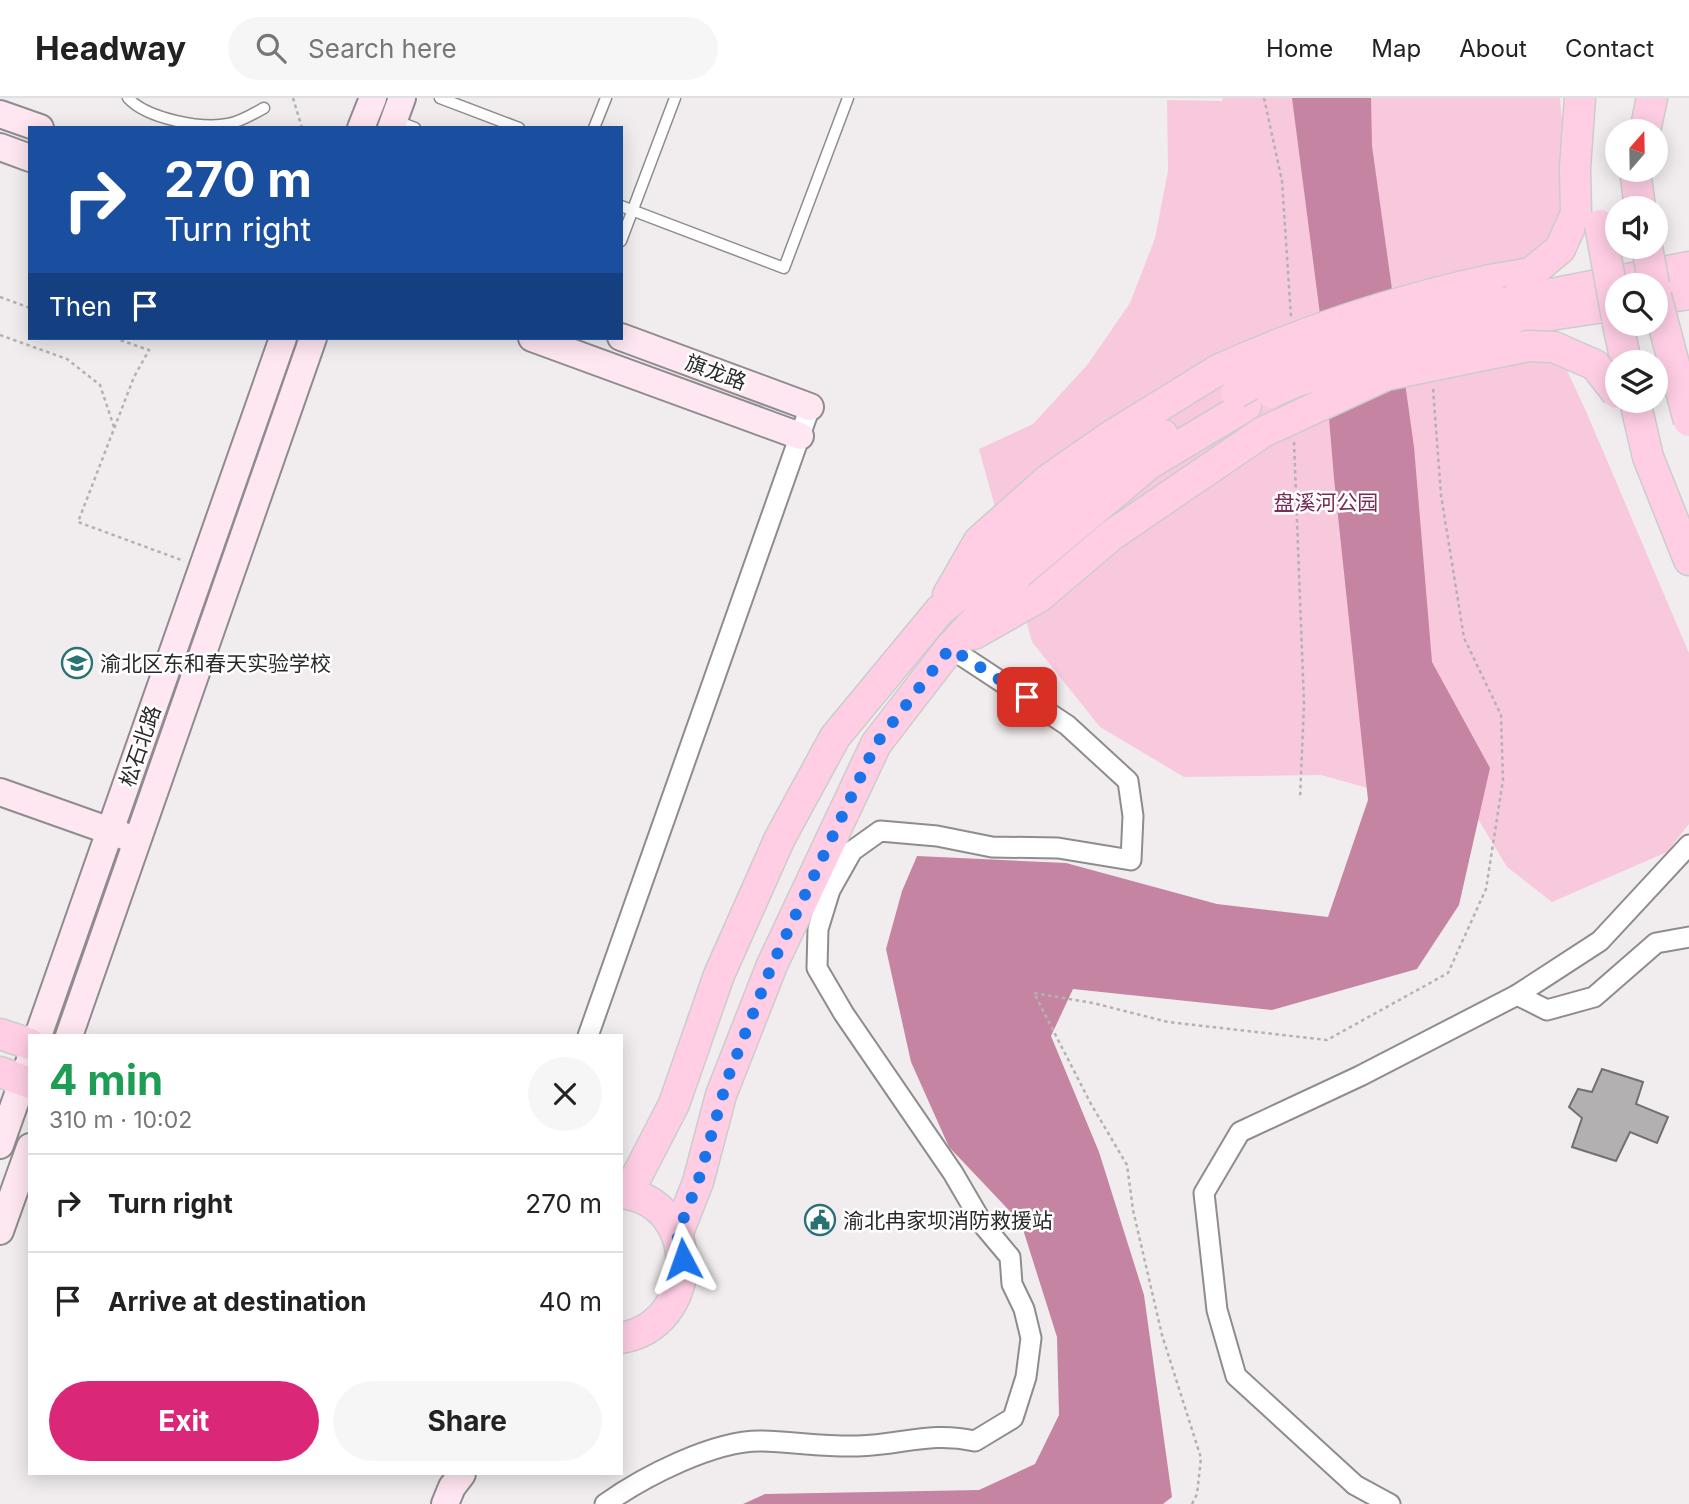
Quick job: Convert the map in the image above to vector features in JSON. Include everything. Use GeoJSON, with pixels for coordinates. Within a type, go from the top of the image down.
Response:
{"type":"FeatureCollection","features":[{"type":"Feature","properties":{"kind":"main road"},"geometry":{"type":"LineString","coordinates":[[362,126],[373,98]]}},
{"type":"Feature","properties":{"kind":"main road"},"geometry":{"type":"LineString","coordinates":[[1581,98],[1609,273]]}},
{"type":"Feature","properties":{"kind":"main road"},"geometry":{"type":"LineString","coordinates":[[677,1235],[698,1182],[721,1095],[772,965],[876,744],[950,648],[1020,572],[1149,464],[1233,390],[1284,340],[1397,302],[1531,273],[1560,249],[1576,214],[1575,168],[1581,98]]}},
{"type":"Feature","properties":{"kind":"main road"},"geometry":{"type":"LineString","coordinates":[[1629,98],[1630,119]]}},
{"type":"Feature","properties":{"kind":"main road"},"geometry":{"type":"LineString","coordinates":[[1648,119],[1652,98]]}},
{"type":"Feature","properties":{"kind":"main road"},"geometry":{"type":"LineString","coordinates":[[0,114],[34,126]]}},
{"type":"Feature","properties":{"kind":"main road"},"geometry":{"type":"LineString","coordinates":[[0,147],[28,157]]}},
{"type":"Feature","properties":{"kind":"main road"},"geometry":{"type":"LineString","coordinates":[[623,1338],[633,1336],[655,1324],[672,1306],[681,1283],[683,1259],[677,1235],[657,1209],[625,1193],[674,1104],[719,975],[780,838],[835,737],[940,610],[998,562],[1055,505],[1117,461],[1233,390],[1297,381],[1510,311],[1689,267]]}},
{"type":"Feature","properties":{"kind":"main road"},"geometry":{"type":"LineString","coordinates":[[1668,296],[1689,294]]}},
{"type":"Feature","properties":{"kind":"main road"},"geometry":{"type":"LineString","coordinates":[[1510,311],[1605,306]]}},
{"type":"Feature","properties":{"kind":"main road"},"geometry":{"type":"LineString","coordinates":[[1666,336],[1689,421]]}},
{"type":"Feature","properties":{"kind":"main road","name":"旗龙路"},"geometry":{"type":"LineString","coordinates":[[623,338],[810,407]]}},
{"type":"Feature","properties":{"kind":"main road","name":"松石北路"},"geometry":{"type":"LineString","coordinates":[[39,1034],[282,340]]}},
{"type":"Feature","properties":{"kind":"main road","name":"松石北路"},"geometry":{"type":"LineString","coordinates":[[70,1034],[312,340]]}},
{"type":"Feature","properties":{"kind":"main road"},"geometry":{"type":"LineString","coordinates":[[537,340],[800,436]]}},
{"type":"Feature","properties":{"kind":"main road"},"geometry":{"type":"LineString","coordinates":[[950,648],[1039,597],[1112,534],[1263,432],[1386,375],[1528,346],[1554,347],[1595,365],[1605,378]]}},
{"type":"Feature","properties":{"kind":"main road"},"geometry":{"type":"LineString","coordinates":[[1628,413],[1689,561]]}},
{"type":"Feature","properties":{"kind":"main road"},"geometry":{"type":"LineString","coordinates":[[1638,413],[1648,457]]}},
{"type":"Feature","properties":{"kind":"main road"},"geometry":{"type":"LineString","coordinates":[[0,792],[137,841]]}},
{"type":"Feature","properties":{"kind":"main road"},"geometry":{"type":"LineString","coordinates":[[0,1034],[28,1043]]}},
{"type":"Feature","properties":{"kind":"main road"},"geometry":{"type":"LineString","coordinates":[[0,1145],[21,1074]]}},
{"type":"Feature","properties":{"kind":"main road"},"geometry":{"type":"LineString","coordinates":[[0,1231],[28,1153]]}},
{"type":"Feature","properties":{"kind":"main road"},"geometry":{"type":"LineString","coordinates":[[445,1504],[452,1487],[461,1475]]}},
{"type":"Feature","properties":{"kind":"street"},"geometry":{"type":"LineString","coordinates":[[588,1034],[810,407]]}},
{"type":"Feature","properties":{"kind":"street"},"geometry":{"type":"LineString","coordinates":[[605,1504],[640,1482],[709,1451],[759,1440],[860,1446],[947,1435],[975,1441],[1013,1418],[1026,1377],[1031,1338],[1024,1309],[1012,1284],[1010,1257],[984,1226],[953,1173],[844,1014],[817,968],[818,929],[830,890],[852,851],[880,831],[937,836],[992,847],[1058,848],[1131,860],[1133,816],[1128,781],[1068,725],[950,648]]}},
{"type":"Feature","properties":{"kind":"street"},"geometry":{"type":"LineString","coordinates":[[1390,1504],[1355,1485],[1236,1376],[1217,1310],[1204,1193],[1240,1132],[1360,1076],[1517,995],[1600,941],[1689,845]]}},
{"type":"Feature","properties":{"kind":"street"},"geometry":{"type":"LineString","coordinates":[[1517,995],[1547,1010],[1594,997],[1656,943],[1689,937]]}},
{"type":"Feature","properties":{"kind":"lane"},"geometry":{"type":"LineString","coordinates":[[128,98],[134,104],[168,119],[208,126],[232,124],[264,108]]}},
{"type":"Feature","properties":{"kind":"lane"},"geometry":{"type":"LineString","coordinates":[[440,98],[514,126]]}},
{"type":"Feature","properties":{"kind":"lane"},"geometry":{"type":"LineString","coordinates":[[595,126],[606,98]]}},
{"type":"Feature","properties":{"kind":"lane"},"geometry":{"type":"LineString","coordinates":[[623,236],[675,98]]}},
{"type":"Feature","properties":{"kind":"lane"},"geometry":{"type":"LineString","coordinates":[[623,207],[784,268],[848,98]]}},
{"type":"Feature","properties":{"kind":"path"},"geometry":{"type":"LineString","coordinates":[[293,98],[301,126]]}},
{"type":"Feature","properties":{"kind":"path"},"geometry":{"type":"LineString","coordinates":[[1264,98],[1282,181],[1291,318]]}},
{"type":"Feature","properties":{"kind":"path"},"geometry":{"type":"LineString","coordinates":[[0,297],[28,307]]}},
{"type":"Feature","properties":{"kind":"path"},"geometry":{"type":"LineString","coordinates":[[0,335],[67,359],[100,385],[114,428]]}},
{"type":"Feature","properties":{"kind":"path"},"geometry":{"type":"LineString","coordinates":[[120,340],[149,350],[134,377],[78,522],[202,568]]}},
{"type":"Feature","properties":{"kind":"path"},"geometry":{"type":"LineString","coordinates":[[1192,1504],[1196,1494],[1200,1458],[1162,1335],[1133,1210],[1127,1166],[1091,1104],[1034,993],[1093,1003],[1168,1022],[1327,1040],[1448,973],[1486,889],[1503,780],[1501,715],[1464,638],[1441,495],[1433,387]]}},
{"type":"Feature","properties":{"kind":"path"},"geometry":{"type":"LineString","coordinates":[[1294,436],[1298,604],[1304,704],[1300,799]]}},
{"type":"Feature","properties":{"kind":"green space","name":"盘溪河公园"},"geometry":{"type":"Polygon","coordinates":[[[1223,98],[1560,98],[1567,173],[1564,210],[1558,227],[1546,246],[1516,262],[1586,411],[1689,653],[1689,824],[1667,852],[1552,902],[1507,867],[1478,819],[1321,775],[1184,777],[1100,727],[1032,642],[979,449],[1033,424],[1088,364],[1130,303],[1155,238],[1168,171],[1167,100],[1222,101],[1223,98]]]}},
{"type":"Feature","properties":{"kind":"shaded area"},"geometry":{"type":"Polygon","coordinates":[[[1292,98],[1371,98],[1372,146],[1414,447],[1432,662],[1490,768],[1459,905],[1417,969],[1272,1010],[1073,989],[1051,1036],[1099,1152],[1144,1295],[1172,1497],[1163,1504],[743,1504],[765,1494],[979,1490],[1035,1464],[1059,1415],[1057,1337],[1021,1223],[949,1147],[911,1062],[886,949],[902,891],[917,856],[1066,863],[1217,904],[1328,917],[1368,800],[1334,478],[1321,322],[1292,98]]]}},
{"type":"Feature","properties":{"kind":"building"},"geometry":{"type":"Polygon","coordinates":[[[1602,1069],[1643,1082],[1636,1104],[1668,1117],[1657,1143],[1630,1132],[1616,1161],[1572,1147],[1582,1118],[1569,1107],[1578,1089],[1592,1092],[1602,1069]]]}},
{"type":"Feature","properties":{"kind":"place","name":"渝北区东和春天实验学校"},"geometry":{"type":"Point","coordinates":[77,663]}},
{"type":"Feature","properties":{"kind":"place","name":"渝北冉家坝消防救援站"},"geometry":{"type":"Point","coordinates":[820,1220]}},
{"type":"Feature","properties":{"kind":"route"},"geometry":{"type":"LineString","coordinates":[[683,1259],[677,1235],[698,1182],[721,1095],[732,1065],[772,965],[876,744],[950,648],[1027,697]]}}]}
